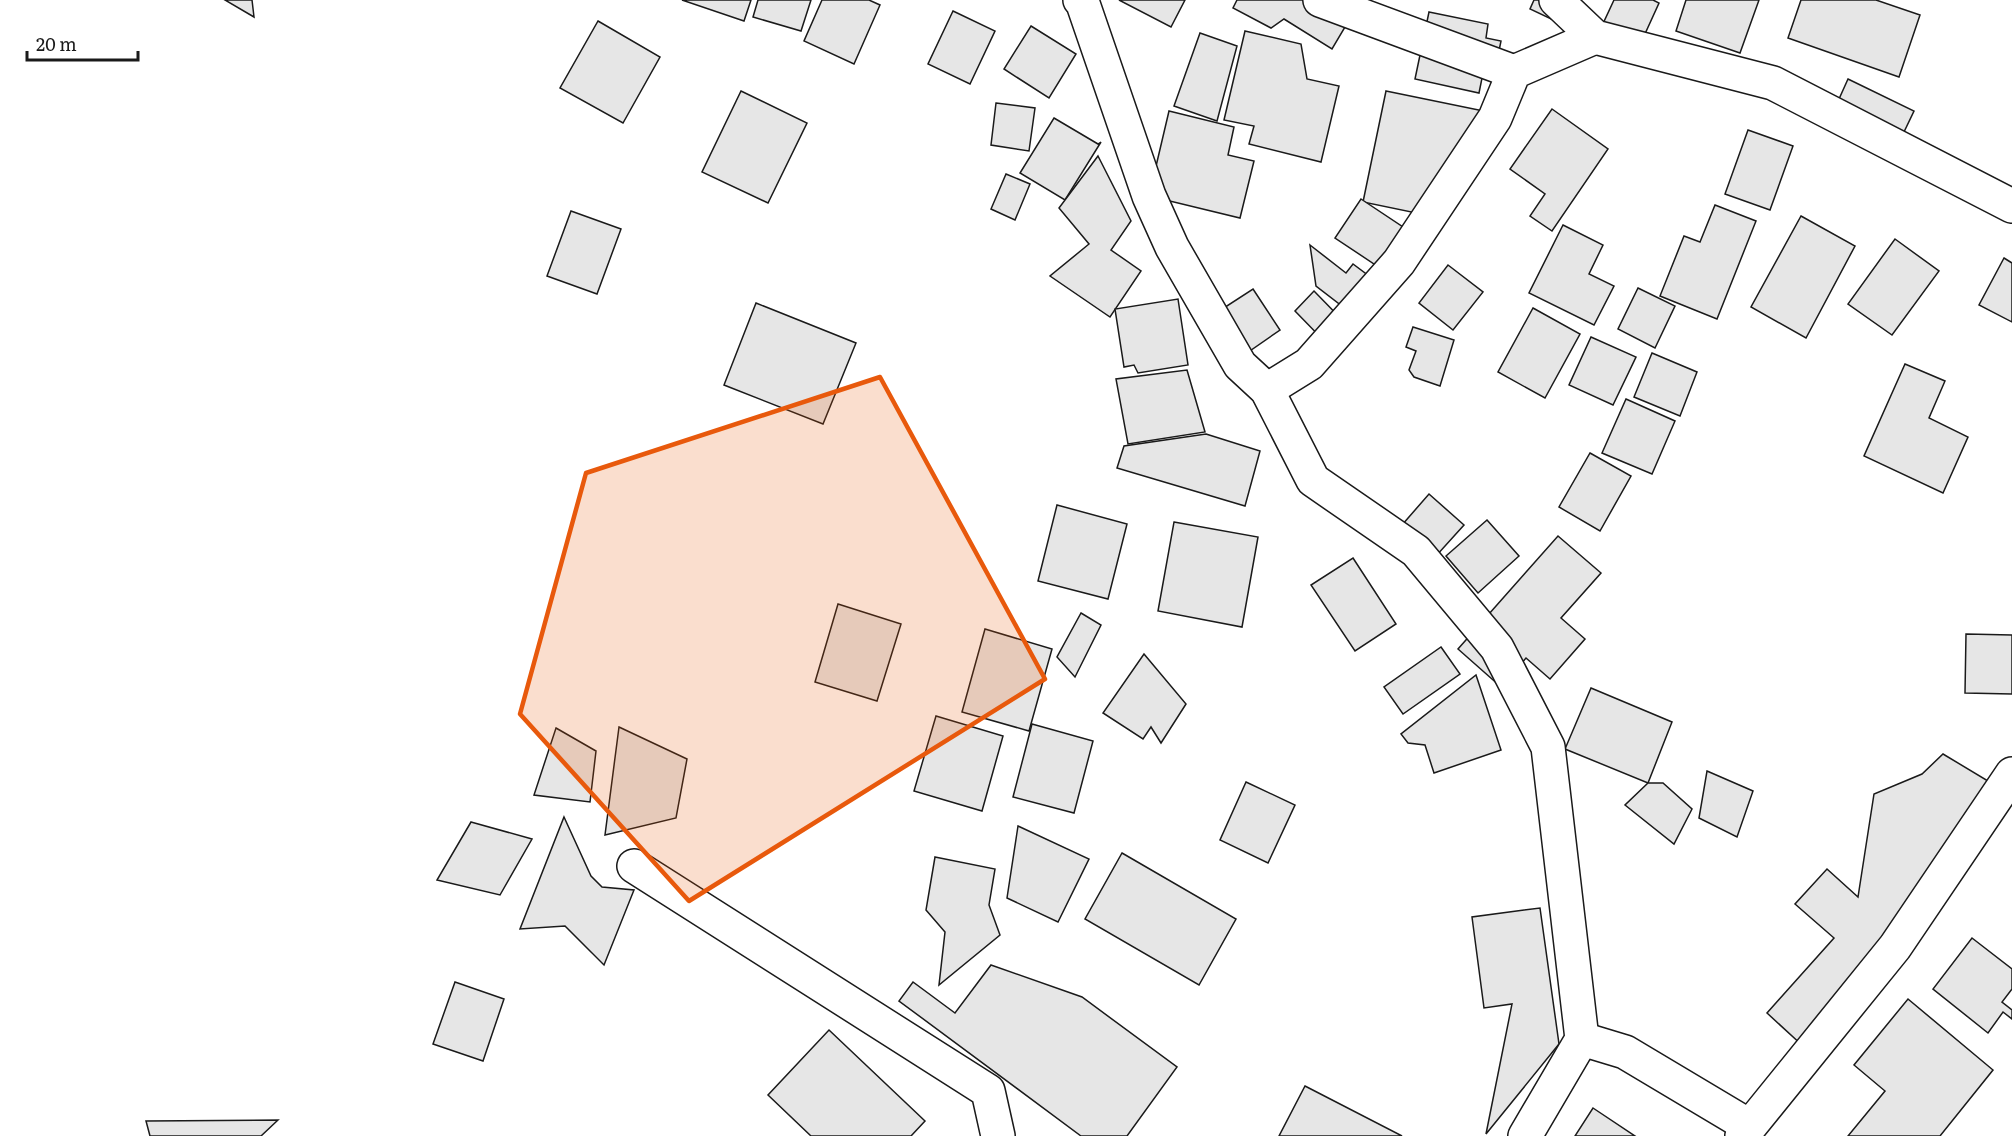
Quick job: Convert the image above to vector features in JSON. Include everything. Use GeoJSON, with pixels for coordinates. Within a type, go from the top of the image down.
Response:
{"type":"FeatureCollection","features":[{"type":"Feature","properties":{"kind":"street"},"geometry":{"type":"LineString","coordinates":[[1083,0],[1149,196],[1172,247],[1240,365],[1267,390],[1313,480],[1416,551],[1497,648],[1548,747],[1582,1039],[1525,1136]]}},
{"type":"Feature","properties":{"kind":"street"},"geometry":{"type":"LineString","coordinates":[[1320,0],[1514,72],[1595,37]]}},
{"type":"Feature","properties":{"kind":"street"},"geometry":{"type":"LineString","coordinates":[[1556,0],[1595,37],[1773,83],[2012,206]]}},
{"type":"Feature","properties":{"kind":"street"},"geometry":{"type":"LineString","coordinates":[[1267,390],[1309,364],[1399,262],[1495,118],[1514,72]]}},
{"type":"Feature","properties":{"kind":"street"},"geometry":{"type":"LineString","coordinates":[[1582,1039],[1625,1052],[1745,1131],[1895,947],[2012,774]]}},
{"type":"Feature","properties":{"kind":"street"},"geometry":{"type":"LineString","coordinates":[[634,866],[988,1091],[998,1136]]}},
{"type":"Feature","properties":{"kind":"highlighted area"},"geometry":{"type":"Polygon","coordinates":[[[880,377],[1045,679],[689,901],[520,714],[586,473],[880,377]]]}},
{"type":"Feature","properties":{"kind":"building"},"geometry":{"type":"Polygon","coordinates":[[[225,0],[252,0],[254,17],[225,0]]]}},
{"type":"Feature","properties":{"kind":"building"},"geometry":{"type":"Polygon","coordinates":[[[682,0],[751,0],[744,21],[682,0]]]}},
{"type":"Feature","properties":{"kind":"building"},"geometry":{"type":"Polygon","coordinates":[[[758,0],[811,0],[801,31],[753,17],[758,0]]]}},
{"type":"Feature","properties":{"kind":"building"},"geometry":{"type":"Polygon","coordinates":[[[822,0],[869,0],[880,5],[854,64],[804,41],[822,0]]]}},
{"type":"Feature","properties":{"kind":"building"},"geometry":{"type":"Polygon","coordinates":[[[1119,0],[1185,0],[1171,27],[1119,0]]]}},
{"type":"Feature","properties":{"kind":"building"},"geometry":{"type":"Polygon","coordinates":[[[1237,0],[1361,0],[1332,49],[1284,19],[1271,28],[1233,8],[1237,0]]]}},
{"type":"Feature","properties":{"kind":"building"},"geometry":{"type":"Polygon","coordinates":[[[1534,0],[1578,0],[1566,26],[1530,9],[1534,0]]]}},
{"type":"Feature","properties":{"kind":"building"},"geometry":{"type":"Polygon","coordinates":[[[1614,0],[1653,0],[1659,3],[1639,47],[1601,28],[1614,0]]]}},
{"type":"Feature","properties":{"kind":"building"},"geometry":{"type":"Polygon","coordinates":[[[1686,0],[1759,0],[1740,53],[1676,31],[1686,0]]]}},
{"type":"Feature","properties":{"kind":"building"},"geometry":{"type":"Polygon","coordinates":[[[1801,0],[1876,0],[1920,15],[1899,77],[1788,38],[1801,0]]]}},
{"type":"Feature","properties":{"kind":"building"},"geometry":{"type":"Polygon","coordinates":[[[953,11],[995,31],[970,84],[928,64],[953,11]]]}},
{"type":"Feature","properties":{"kind":"building"},"geometry":{"type":"Polygon","coordinates":[[[1429,12],[1488,24],[1486,38],[1501,41],[1493,80],[1482,78],[1479,93],[1415,79],[1429,12]]]}},
{"type":"Feature","properties":{"kind":"building"},"geometry":{"type":"Polygon","coordinates":[[[598,21],[660,57],[623,123],[560,88],[598,21]]]}},
{"type":"Feature","properties":{"kind":"building"},"geometry":{"type":"Polygon","coordinates":[[[1031,26],[1076,54],[1049,98],[1004,69],[1031,26]]]}},
{"type":"Feature","properties":{"kind":"building"},"geometry":{"type":"Polygon","coordinates":[[[1245,31],[1301,44],[1307,79],[1339,86],[1321,162],[1249,144],[1254,126],[1224,120],[1245,31]]]}},
{"type":"Feature","properties":{"kind":"building"},"geometry":{"type":"Polygon","coordinates":[[[1200,33],[1237,46],[1217,121],[1174,106],[1200,33]]]}},
{"type":"Feature","properties":{"kind":"building"},"geometry":{"type":"Polygon","coordinates":[[[1848,79],[1914,111],[1891,159],[1826,128],[1848,79]]]}},
{"type":"Feature","properties":{"kind":"building"},"geometry":{"type":"Polygon","coordinates":[[[741,91],[807,123],[768,203],[702,172],[741,91]]]}},
{"type":"Feature","properties":{"kind":"building"},"geometry":{"type":"Polygon","coordinates":[[[1386,91],[1508,116],[1445,219],[1363,202],[1386,91]]]}},
{"type":"Feature","properties":{"kind":"building"},"geometry":{"type":"Polygon","coordinates":[[[996,103],[1035,108],[1029,151],[991,145],[996,103]]]}},
{"type":"Feature","properties":{"kind":"building"},"geometry":{"type":"Polygon","coordinates":[[[1552,109],[1608,149],[1552,231],[1530,216],[1545,194],[1510,169],[1552,109]]]}},
{"type":"Feature","properties":{"kind":"building"},"geometry":{"type":"Polygon","coordinates":[[[1169,111],[1234,127],[1228,155],[1254,161],[1240,218],[1149,196],[1169,111]]]}},
{"type":"Feature","properties":{"kind":"building"},"geometry":{"type":"Polygon","coordinates":[[[1054,118],[1098,144],[1101,142],[1065,200],[1020,173],[1054,118]]]}},
{"type":"Feature","properties":{"kind":"building"},"geometry":{"type":"Polygon","coordinates":[[[1748,130],[1793,146],[1770,210],[1725,194],[1748,130]]]}},
{"type":"Feature","properties":{"kind":"building"},"geometry":{"type":"Polygon","coordinates":[[[1098,156],[1131,221],[1111,250],[1141,271],[1110,317],[1050,276],[1089,244],[1059,208],[1098,156]]]}},
{"type":"Feature","properties":{"kind":"building"},"geometry":{"type":"Polygon","coordinates":[[[1006,174],[1030,184],[1015,220],[991,209],[1006,174]]]}},
{"type":"Feature","properties":{"kind":"building"},"geometry":{"type":"Polygon","coordinates":[[[1361,199],[1406,229],[1380,268],[1335,238],[1361,199]]]}},
{"type":"Feature","properties":{"kind":"building"},"geometry":{"type":"Polygon","coordinates":[[[1715,205],[1756,221],[1717,319],[1660,296],[1684,236],[1700,242],[1715,205]]]}},
{"type":"Feature","properties":{"kind":"building"},"geometry":{"type":"Polygon","coordinates":[[[571,211],[621,229],[597,294],[547,276],[571,211]]]}},
{"type":"Feature","properties":{"kind":"building"},"geometry":{"type":"Polygon","coordinates":[[[1801,216],[1855,246],[1806,338],[1751,307],[1801,216]]]}},
{"type":"Feature","properties":{"kind":"building"},"geometry":{"type":"Polygon","coordinates":[[[1563,225],[1603,245],[1589,274],[1614,286],[1594,325],[1529,293],[1563,225]]]}},
{"type":"Feature","properties":{"kind":"building"},"geometry":{"type":"Polygon","coordinates":[[[1895,239],[1939,271],[1892,335],[1848,304],[1895,239]]]}},
{"type":"Feature","properties":{"kind":"building"},"geometry":{"type":"Polygon","coordinates":[[[1310,245],[1346,273],[1353,264],[1389,291],[1364,323],[1316,286],[1310,245]]]}},
{"type":"Feature","properties":{"kind":"building"},"geometry":{"type":"Polygon","coordinates":[[[2004,258],[2012,263],[2012,322],[1979,305],[2004,258]]]}},
{"type":"Feature","properties":{"kind":"building"},"geometry":{"type":"Polygon","coordinates":[[[1448,265],[1483,292],[1453,330],[1419,303],[1448,265]]]}},
{"type":"Feature","properties":{"kind":"building"},"geometry":{"type":"Polygon","coordinates":[[[1638,288],[1675,306],[1655,348],[1618,329],[1638,288]]]}},
{"type":"Feature","properties":{"kind":"building"},"geometry":{"type":"Polygon","coordinates":[[[1253,289],[1280,330],[1244,355],[1216,313],[1253,289]]]}},
{"type":"Feature","properties":{"kind":"building"},"geometry":{"type":"Polygon","coordinates":[[[1314,291],[1351,329],[1331,348],[1295,311],[1314,291]]]}},
{"type":"Feature","properties":{"kind":"building"},"geometry":{"type":"Polygon","coordinates":[[[1178,299],[1188,365],[1138,373],[1134,365],[1124,367],[1115,309],[1178,299]]]}},
{"type":"Feature","properties":{"kind":"building"},"geometry":{"type":"Polygon","coordinates":[[[756,303],[856,343],[823,424],[724,385],[756,303]]]}},
{"type":"Feature","properties":{"kind":"building"},"geometry":{"type":"Polygon","coordinates":[[[1533,308],[1580,334],[1545,398],[1498,372],[1533,308]]]}},
{"type":"Feature","properties":{"kind":"building"},"geometry":{"type":"Polygon","coordinates":[[[1413,327],[1454,340],[1440,386],[1414,377],[1409,370],[1416,351],[1406,347],[1413,327]]]}},
{"type":"Feature","properties":{"kind":"building"},"geometry":{"type":"Polygon","coordinates":[[[1591,337],[1636,357],[1613,405],[1569,385],[1591,337]]]}},
{"type":"Feature","properties":{"kind":"building"},"geometry":{"type":"Polygon","coordinates":[[[1652,353],[1697,372],[1680,416],[1634,397],[1652,353]]]}},
{"type":"Feature","properties":{"kind":"building"},"geometry":{"type":"Polygon","coordinates":[[[1905,364],[1945,381],[1929,418],[1968,437],[1943,493],[1864,456],[1905,364]]]}},
{"type":"Feature","properties":{"kind":"building"},"geometry":{"type":"Polygon","coordinates":[[[1187,370],[1205,432],[1128,444],[1116,379],[1187,370]]]}},
{"type":"Feature","properties":{"kind":"building"},"geometry":{"type":"Polygon","coordinates":[[[1626,399],[1675,421],[1652,474],[1602,453],[1626,399]]]}},
{"type":"Feature","properties":{"kind":"building"},"geometry":{"type":"Polygon","coordinates":[[[1206,434],[1260,451],[1245,506],[1117,468],[1124,446],[1206,434]]]}},
{"type":"Feature","properties":{"kind":"building"},"geometry":{"type":"Polygon","coordinates":[[[1590,453],[1631,476],[1600,531],[1559,507],[1590,453]]]}},
{"type":"Feature","properties":{"kind":"building"},"geometry":{"type":"Polygon","coordinates":[[[1429,494],[1464,525],[1436,556],[1402,525],[1429,494]]]}},
{"type":"Feature","properties":{"kind":"building"},"geometry":{"type":"Polygon","coordinates":[[[1057,505],[1127,524],[1108,599],[1038,581],[1057,505]]]}},
{"type":"Feature","properties":{"kind":"building"},"geometry":{"type":"Polygon","coordinates":[[[1487,520],[1519,556],[1478,593],[1446,556],[1487,520]]]}},
{"type":"Feature","properties":{"kind":"building"},"geometry":{"type":"Polygon","coordinates":[[[1174,522],[1258,537],[1242,627],[1158,611],[1174,522]]]}},
{"type":"Feature","properties":{"kind":"building"},"geometry":{"type":"Polygon","coordinates":[[[1558,536],[1601,573],[1561,618],[1585,639],[1550,679],[1526,658],[1501,687],[1458,649],[1558,536]]]}},
{"type":"Feature","properties":{"kind":"building"},"geometry":{"type":"Polygon","coordinates":[[[1353,558],[1396,624],[1355,651],[1311,585],[1353,558]]]}},
{"type":"Feature","properties":{"kind":"building"},"geometry":{"type":"Polygon","coordinates":[[[838,604],[901,624],[877,701],[815,682],[838,604]]]}},
{"type":"Feature","properties":{"kind":"building"},"geometry":{"type":"Polygon","coordinates":[[[1081,613],[1101,625],[1075,677],[1057,657],[1081,613]]]}},
{"type":"Feature","properties":{"kind":"building"},"geometry":{"type":"Polygon","coordinates":[[[985,629],[1052,649],[1029,731],[962,712],[985,629]]]}},
{"type":"Feature","properties":{"kind":"building"},"geometry":{"type":"Polygon","coordinates":[[[1966,634],[2012,635],[2012,694],[1965,693],[1966,634]]]}},
{"type":"Feature","properties":{"kind":"building"},"geometry":{"type":"Polygon","coordinates":[[[1441,647],[1460,674],[1403,714],[1384,687],[1441,647]]]}},
{"type":"Feature","properties":{"kind":"building"},"geometry":{"type":"Polygon","coordinates":[[[1144,654],[1186,704],[1161,743],[1151,727],[1143,739],[1103,713],[1144,654]]]}},
{"type":"Feature","properties":{"kind":"building"},"geometry":{"type":"Polygon","coordinates":[[[1476,675],[1501,750],[1434,773],[1425,745],[1408,743],[1401,734],[1476,675]]]}},
{"type":"Feature","properties":{"kind":"building"},"geometry":{"type":"Polygon","coordinates":[[[1591,688],[1672,722],[1648,783],[1565,749],[1591,688]]]}},
{"type":"Feature","properties":{"kind":"building"},"geometry":{"type":"Polygon","coordinates":[[[936,716],[1003,736],[982,811],[914,791],[936,716]]]}},
{"type":"Feature","properties":{"kind":"building"},"geometry":{"type":"Polygon","coordinates":[[[1032,724],[1093,741],[1074,813],[1013,797],[1032,724]]]}},
{"type":"Feature","properties":{"kind":"building"},"geometry":{"type":"Polygon","coordinates":[[[619,727],[687,759],[676,818],[605,835],[619,727]]]}},
{"type":"Feature","properties":{"kind":"building"},"geometry":{"type":"Polygon","coordinates":[[[556,728],[596,751],[590,802],[534,795],[556,728]]]}},
{"type":"Feature","properties":{"kind":"building"},"geometry":{"type":"Polygon","coordinates":[[[1943,754],[1993,784],[1804,1047],[1767,1013],[1834,938],[1795,904],[1827,869],[1858,897],[1874,794],[1922,774],[1943,754]]]}},
{"type":"Feature","properties":{"kind":"building"},"geometry":{"type":"Polygon","coordinates":[[[1707,771],[1753,791],[1737,837],[1699,818],[1707,771]]]}},
{"type":"Feature","properties":{"kind":"building"},"geometry":{"type":"Polygon","coordinates":[[[1246,782],[1295,805],[1268,863],[1220,840],[1246,782]]]}},
{"type":"Feature","properties":{"kind":"building"},"geometry":{"type":"Polygon","coordinates":[[[1648,783],[1663,783],[1692,809],[1674,844],[1625,805],[1648,783]]]}},
{"type":"Feature","properties":{"kind":"building"},"geometry":{"type":"Polygon","coordinates":[[[564,817],[591,876],[602,887],[634,890],[604,965],[565,926],[520,929],[564,817]]]}},
{"type":"Feature","properties":{"kind":"building"},"geometry":{"type":"Polygon","coordinates":[[[471,822],[532,839],[500,895],[437,880],[471,822]]]}},
{"type":"Feature","properties":{"kind":"building"},"geometry":{"type":"Polygon","coordinates":[[[1018,826],[1089,859],[1058,922],[1007,898],[1018,826]]]}},
{"type":"Feature","properties":{"kind":"building"},"geometry":{"type":"Polygon","coordinates":[[[1122,853],[1236,919],[1199,985],[1085,919],[1122,853]]]}},
{"type":"Feature","properties":{"kind":"building"},"geometry":{"type":"Polygon","coordinates":[[[935,857],[995,869],[989,905],[1000,935],[939,985],[945,932],[926,910],[935,857]]]}},
{"type":"Feature","properties":{"kind":"building"},"geometry":{"type":"Polygon","coordinates":[[[1540,908],[1559,1044],[1486,1134],[1512,1004],[1484,1008],[1472,917],[1540,908]]]}},
{"type":"Feature","properties":{"kind":"building"},"geometry":{"type":"Polygon","coordinates":[[[1972,938],[2012,969],[2012,989],[2002,1002],[2012,1010],[2012,1019],[2003,1012],[1988,1033],[1933,989],[1972,938]]]}},
{"type":"Feature","properties":{"kind":"building"},"geometry":{"type":"Polygon","coordinates":[[[991,965],[1082,997],[1177,1067],[1127,1136],[1081,1136],[899,1001],[913,982],[955,1013],[991,965]]]}},
{"type":"Feature","properties":{"kind":"building"},"geometry":{"type":"Polygon","coordinates":[[[455,982],[504,999],[483,1061],[433,1044],[455,982]]]}},
{"type":"Feature","properties":{"kind":"building"},"geometry":{"type":"Polygon","coordinates":[[[1908,999],[1993,1070],[1940,1136],[1848,1136],[1885,1091],[1854,1065],[1908,999]]]}},
{"type":"Feature","properties":{"kind":"building"},"geometry":{"type":"Polygon","coordinates":[[[829,1030],[925,1121],[911,1136],[811,1136],[768,1095],[829,1030]]]}},
{"type":"Feature","properties":{"kind":"building"},"geometry":{"type":"Polygon","coordinates":[[[1305,1086],[1402,1136],[1279,1136],[1305,1086]]]}},
{"type":"Feature","properties":{"kind":"building"},"geometry":{"type":"Polygon","coordinates":[[[1593,1108],[1635,1136],[1575,1136],[1593,1108]]]}},
{"type":"Feature","properties":{"kind":"building"},"geometry":{"type":"Polygon","coordinates":[[[278,1120],[261,1136],[150,1136],[146,1121],[278,1120]]]}}]}
